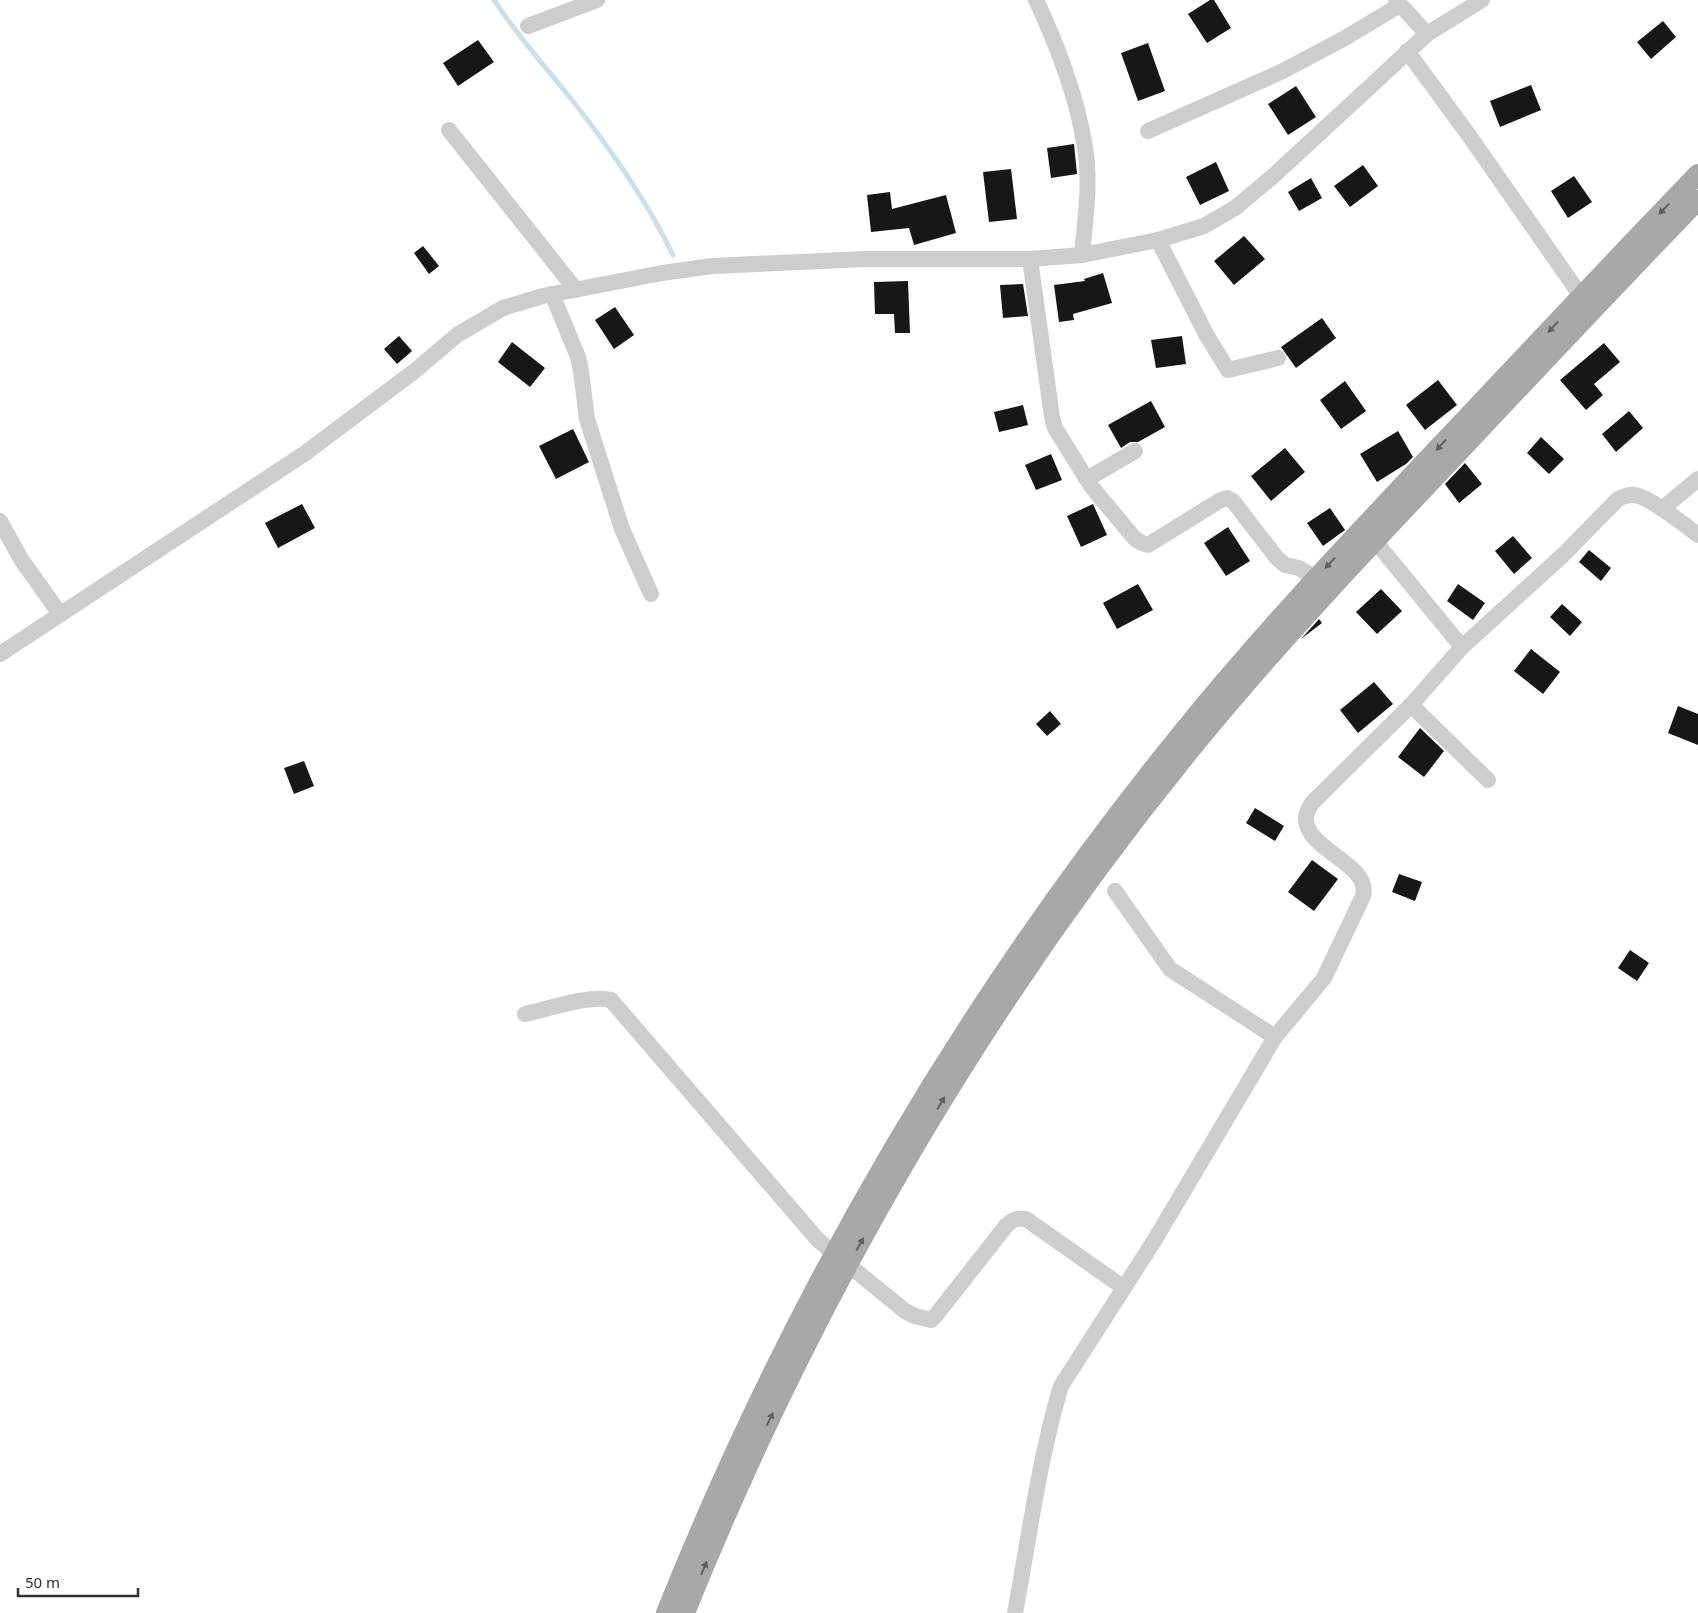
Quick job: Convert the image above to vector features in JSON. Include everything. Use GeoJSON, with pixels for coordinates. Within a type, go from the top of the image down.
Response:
{"type":"FeatureCollection","features":[{"type":"Feature","properties":{"kind":"main road"},"geometry":{"type":"LineString","coordinates":[[685,1613],[737,1490],[883,1166],[928,1091],[1029,936],[1126,803],[1243,659],[1314,580],[1698,174]]}},
{"type":"Feature","properties":{"kind":"main road"},"geometry":{"type":"LineString","coordinates":[[666,1613],[705,1519],[750,1420],[798,1322],[898,1175],[989,1027],[1088,883],[1140,814],[1238,693],[1308,613],[1698,200]]}},
{"type":"Feature","properties":{"kind":"street"},"geometry":{"type":"LineString","coordinates":[[528,26],[597,0]]}},
{"type":"Feature","properties":{"kind":"street"},"geometry":{"type":"LineString","coordinates":[[1036,0],[1053,36],[1078,114],[1085,149],[1087,188],[1082,255]]}},
{"type":"Feature","properties":{"kind":"street"},"geometry":{"type":"LineString","coordinates":[[0,654],[304,454],[416,370],[457,336],[503,308],[552,294],[662,273],[712,266],[865,259],[1030,259],[1082,255],[1158,240],[1204,226],[1235,208],[1271,178],[1427,34],[1482,0]]}},
{"type":"Feature","properties":{"kind":"street"},"geometry":{"type":"LineString","coordinates":[[1148,131],[1283,71],[1346,38],[1398,2],[1427,34]]}},
{"type":"Feature","properties":{"kind":"street"},"geometry":{"type":"LineString","coordinates":[[1407,51],[1468,134],[1581,296]]}},
{"type":"Feature","properties":{"kind":"street"},"geometry":{"type":"LineString","coordinates":[[449,130],[576,290]]}},
{"type":"Feature","properties":{"kind":"street"},"geometry":{"type":"LineString","coordinates":[[1158,240],[1207,336],[1228,370],[1278,358]]}},
{"type":"Feature","properties":{"kind":"street"},"geometry":{"type":"LineString","coordinates":[[1030,259],[1052,417],[1059,437],[1087,479],[1135,539],[1142,544],[1148,545],[1219,501],[1227,498],[1233,501],[1276,557],[1285,565],[1299,568],[1314,580]]}},
{"type":"Feature","properties":{"kind":"street"},"geometry":{"type":"LineString","coordinates":[[552,294],[578,357],[587,419],[622,529],[651,594]]}},
{"type":"Feature","properties":{"kind":"street"},"geometry":{"type":"LineString","coordinates":[[1087,479],[1135,451]]}},
{"type":"Feature","properties":{"kind":"street"},"geometry":{"type":"LineString","coordinates":[[1662,509],[1698,479]]}},
{"type":"Feature","properties":{"kind":"street"},"geometry":{"type":"LineString","coordinates":[[1015,1613],[1039,1479],[1061,1386],[1154,1241],[1275,1037],[1324,978],[1364,891],[1364,885],[1358,875],[1314,838],[1306,821],[1307,813],[1312,803],[1411,705],[1462,647],[1563,555],[1618,499],[1627,495],[1636,495],[1662,509],[1698,535]]}},
{"type":"Feature","properties":{"kind":"street"},"geometry":{"type":"LineString","coordinates":[[0,521],[21,559],[60,614]]}},
{"type":"Feature","properties":{"kind":"street"},"geometry":{"type":"LineString","coordinates":[[1375,541],[1462,647]]}},
{"type":"Feature","properties":{"kind":"street"},"geometry":{"type":"LineString","coordinates":[[1411,705],[1488,780]]}},
{"type":"Feature","properties":{"kind":"street"},"geometry":{"type":"LineString","coordinates":[[1115,891],[1170,968],[1275,1037]]}},
{"type":"Feature","properties":{"kind":"street"},"geometry":{"type":"LineString","coordinates":[[525,1014],[591,999],[605,998],[611,1000],[812,1232],[841,1259],[905,1311],[915,1316],[931,1320],[1006,1226],[1012,1220],[1018,1219],[1026,1219],[1124,1288]]}},
{"type":"Feature","properties":{"kind":"building"},"geometry":{"type":"Polygon","coordinates":[[[1210,0],[1214,0],[1231,28],[1207,43],[1188,14],[1210,0]]]}},
{"type":"Feature","properties":{"kind":"building"},"geometry":{"type":"Polygon","coordinates":[[[1663,21],[1676,37],[1651,59],[1637,42],[1663,21]]]}},
{"type":"Feature","properties":{"kind":"building"},"geometry":{"type":"Polygon","coordinates":[[[478,40],[494,62],[458,86],[443,63],[478,40]]]}},
{"type":"Feature","properties":{"kind":"building"},"geometry":{"type":"Polygon","coordinates":[[[1148,43],[1165,91],[1138,101],[1121,53],[1148,43]]]}},
{"type":"Feature","properties":{"kind":"building"},"geometry":{"type":"Polygon","coordinates":[[[1531,85],[1541,110],[1500,127],[1490,101],[1531,85]]]}},
{"type":"Feature","properties":{"kind":"building"},"geometry":{"type":"Polygon","coordinates":[[[1296,86],[1316,117],[1288,135],[1268,104],[1296,86]]]}},
{"type":"Feature","properties":{"kind":"building"},"geometry":{"type":"Polygon","coordinates":[[[1074,144],[1077,174],[1051,178],[1047,148],[1074,144]]]}},
{"type":"Feature","properties":{"kind":"building"},"geometry":{"type":"Polygon","coordinates":[[[1216,162],[1229,191],[1200,205],[1186,177],[1216,162]]]}},
{"type":"Feature","properties":{"kind":"building"},"geometry":{"type":"Polygon","coordinates":[[[1363,165],[1378,186],[1350,207],[1334,186],[1363,165]]]}},
{"type":"Feature","properties":{"kind":"building"},"geometry":{"type":"Polygon","coordinates":[[[1011,169],[1017,219],[989,222],[983,172],[1011,169]]]}},
{"type":"Feature","properties":{"kind":"building"},"geometry":{"type":"Polygon","coordinates":[[[1574,176],[1592,202],[1568,218],[1551,191],[1574,176]]]}},
{"type":"Feature","properties":{"kind":"building"},"geometry":{"type":"Polygon","coordinates":[[[1311,178],[1322,198],[1299,211],[1288,192],[1311,178]]]}},
{"type":"Feature","properties":{"kind":"building"},"geometry":{"type":"Polygon","coordinates":[[[890,192],[892,209],[946,195],[956,233],[914,245],[909,228],[871,232],[867,195],[890,192]]]}},
{"type":"Feature","properties":{"kind":"building"},"geometry":{"type":"Polygon","coordinates":[[[1244,236],[1265,259],[1234,285],[1214,261],[1244,236]]]}},
{"type":"Feature","properties":{"kind":"building"},"geometry":{"type":"Polygon","coordinates":[[[423,246],[439,266],[429,274],[414,253],[423,246]]]}},
{"type":"Feature","properties":{"kind":"building"},"geometry":{"type":"Polygon","coordinates":[[[1103,273],[1112,303],[1073,314],[1074,320],[1059,322],[1054,285],[1085,281],[1084,279],[1103,273]]]}},
{"type":"Feature","properties":{"kind":"building"},"geometry":{"type":"Polygon","coordinates":[[[908,281],[910,333],[895,333],[894,314],[875,314],[874,282],[908,281]]]}},
{"type":"Feature","properties":{"kind":"building"},"geometry":{"type":"Polygon","coordinates":[[[1023,284],[1028,316],[1003,318],[1000,285],[1023,284]]]}},
{"type":"Feature","properties":{"kind":"building"},"geometry":{"type":"Polygon","coordinates":[[[615,307],[634,335],[614,349],[595,320],[615,307]]]}},
{"type":"Feature","properties":{"kind":"building"},"geometry":{"type":"Polygon","coordinates":[[[1322,318],[1336,338],[1296,368],[1281,347],[1322,318]]]}},
{"type":"Feature","properties":{"kind":"building"},"geometry":{"type":"Polygon","coordinates":[[[399,336],[412,351],[397,364],[384,349],[399,336]]]}},
{"type":"Feature","properties":{"kind":"building"},"geometry":{"type":"Polygon","coordinates":[[[1182,336],[1186,364],[1156,368],[1151,340],[1182,336]]]}},
{"type":"Feature","properties":{"kind":"building"},"geometry":{"type":"Polygon","coordinates":[[[512,342],[545,368],[530,387],[498,362],[512,342]]]}},
{"type":"Feature","properties":{"kind":"building"},"geometry":{"type":"Polygon","coordinates":[[[1604,343],[1620,362],[1594,384],[1603,395],[1586,410],[1560,380],[1604,343]]]}},
{"type":"Feature","properties":{"kind":"building"},"geometry":{"type":"Polygon","coordinates":[[[1438,380],[1457,405],[1425,430],[1406,405],[1438,380]]]}},
{"type":"Feature","properties":{"kind":"building"},"geometry":{"type":"Polygon","coordinates":[[[1345,381],[1366,411],[1341,429],[1320,400],[1345,381]]]}},
{"type":"Feature","properties":{"kind":"building"},"geometry":{"type":"Polygon","coordinates":[[[1151,401],[1165,427],[1138,442],[1130,442],[1121,448],[1108,425],[1151,401]]]}},
{"type":"Feature","properties":{"kind":"building"},"geometry":{"type":"Polygon","coordinates":[[[1023,405],[1028,425],[999,432],[994,412],[1023,405]]]}},
{"type":"Feature","properties":{"kind":"building"},"geometry":{"type":"Polygon","coordinates":[[[1629,411],[1643,428],[1616,452],[1602,434],[1629,411]]]}},
{"type":"Feature","properties":{"kind":"building"},"geometry":{"type":"Polygon","coordinates":[[[573,429],[589,462],[556,479],[539,446],[573,429]]]}},
{"type":"Feature","properties":{"kind":"building"},"geometry":{"type":"Polygon","coordinates":[[[1398,431],[1413,457],[1406,464],[1377,482],[1360,454],[1398,431]]]}},
{"type":"Feature","properties":{"kind":"building"},"geometry":{"type":"Polygon","coordinates":[[[1541,437],[1564,459],[1549,474],[1527,453],[1541,437]]]}},
{"type":"Feature","properties":{"kind":"building"},"geometry":{"type":"Polygon","coordinates":[[[1285,448],[1305,472],[1271,501],[1251,476],[1285,448]]]}},
{"type":"Feature","properties":{"kind":"building"},"geometry":{"type":"Polygon","coordinates":[[[1051,454],[1062,480],[1036,490],[1025,465],[1051,454]]]}},
{"type":"Feature","properties":{"kind":"building"},"geometry":{"type":"Polygon","coordinates":[[[1465,463],[1482,484],[1459,503],[1445,484],[1465,463]]]}},
{"type":"Feature","properties":{"kind":"building"},"geometry":{"type":"Polygon","coordinates":[[[302,504],[315,528],[278,548],[265,523],[302,504]]]}},
{"type":"Feature","properties":{"kind":"building"},"geometry":{"type":"Polygon","coordinates":[[[1093,504],[1107,535],[1081,547],[1067,516],[1093,504]]]}},
{"type":"Feature","properties":{"kind":"building"},"geometry":{"type":"Polygon","coordinates":[[[1330,508],[1345,530],[1323,546],[1307,523],[1330,508]]]}},
{"type":"Feature","properties":{"kind":"building"},"geometry":{"type":"Polygon","coordinates":[[[1228,527],[1250,561],[1226,576],[1204,543],[1228,527]]]}},
{"type":"Feature","properties":{"kind":"building"},"geometry":{"type":"Polygon","coordinates":[[[1513,536],[1532,558],[1514,574],[1495,551],[1513,536]]]}},
{"type":"Feature","properties":{"kind":"building"},"geometry":{"type":"Polygon","coordinates":[[[1589,550],[1611,568],[1601,581],[1579,562],[1589,550]]]}},
{"type":"Feature","properties":{"kind":"building"},"geometry":{"type":"Polygon","coordinates":[[[1138,584],[1153,610],[1117,629],[1103,603],[1138,584]]]}},
{"type":"Feature","properties":{"kind":"building"},"geometry":{"type":"Polygon","coordinates":[[[1458,584],[1485,603],[1473,620],[1447,601],[1458,584]]]}},
{"type":"Feature","properties":{"kind":"building"},"geometry":{"type":"Polygon","coordinates":[[[1381,589],[1402,611],[1377,634],[1356,612],[1381,589]]]}},
{"type":"Feature","properties":{"kind":"building"},"geometry":{"type":"Polygon","coordinates":[[[1562,604],[1582,622],[1570,636],[1550,617],[1562,604]]]}},
{"type":"Feature","properties":{"kind":"building"},"geometry":{"type":"Polygon","coordinates":[[[1319,619],[1322,623],[1301,639],[1319,619]]]}},
{"type":"Feature","properties":{"kind":"building"},"geometry":{"type":"Polygon","coordinates":[[[1531,649],[1560,672],[1543,694],[1514,671],[1531,649]]]}},
{"type":"Feature","properties":{"kind":"building"},"geometry":{"type":"Polygon","coordinates":[[[1374,682],[1393,704],[1358,733],[1340,710],[1374,682]]]}},
{"type":"Feature","properties":{"kind":"building"},"geometry":{"type":"Polygon","coordinates":[[[1678,706],[1698,714],[1698,745],[1668,733],[1678,706]]]}},
{"type":"Feature","properties":{"kind":"building"},"geometry":{"type":"Polygon","coordinates":[[[1050,711],[1061,724],[1047,736],[1036,724],[1050,711]]]}},
{"type":"Feature","properties":{"kind":"building"},"geometry":{"type":"Polygon","coordinates":[[[1420,728],[1444,751],[1424,777],[1398,757],[1420,728]]]}},
{"type":"Feature","properties":{"kind":"building"},"geometry":{"type":"Polygon","coordinates":[[[304,761],[314,786],[294,794],[284,768],[304,761]]]}},
{"type":"Feature","properties":{"kind":"building"},"geometry":{"type":"Polygon","coordinates":[[[1255,808],[1284,826],[1275,841],[1246,823],[1255,808]]]}},
{"type":"Feature","properties":{"kind":"building"},"geometry":{"type":"Polygon","coordinates":[[[1312,860],[1338,879],[1314,911],[1288,892],[1312,860]]]}},
{"type":"Feature","properties":{"kind":"building"},"geometry":{"type":"Polygon","coordinates":[[[1399,874],[1422,882],[1415,901],[1392,892],[1399,874]]]}},
{"type":"Feature","properties":{"kind":"building"},"geometry":{"type":"Polygon","coordinates":[[[1630,950],[1649,963],[1637,981],[1618,968],[1630,950]]]}},
{"type":"Feature","properties":{"kind":"waterway"},"geometry":{"type":"LineString","coordinates":[[494,0],[519,35],[609,149],[650,211],[673,255]]}}]}
